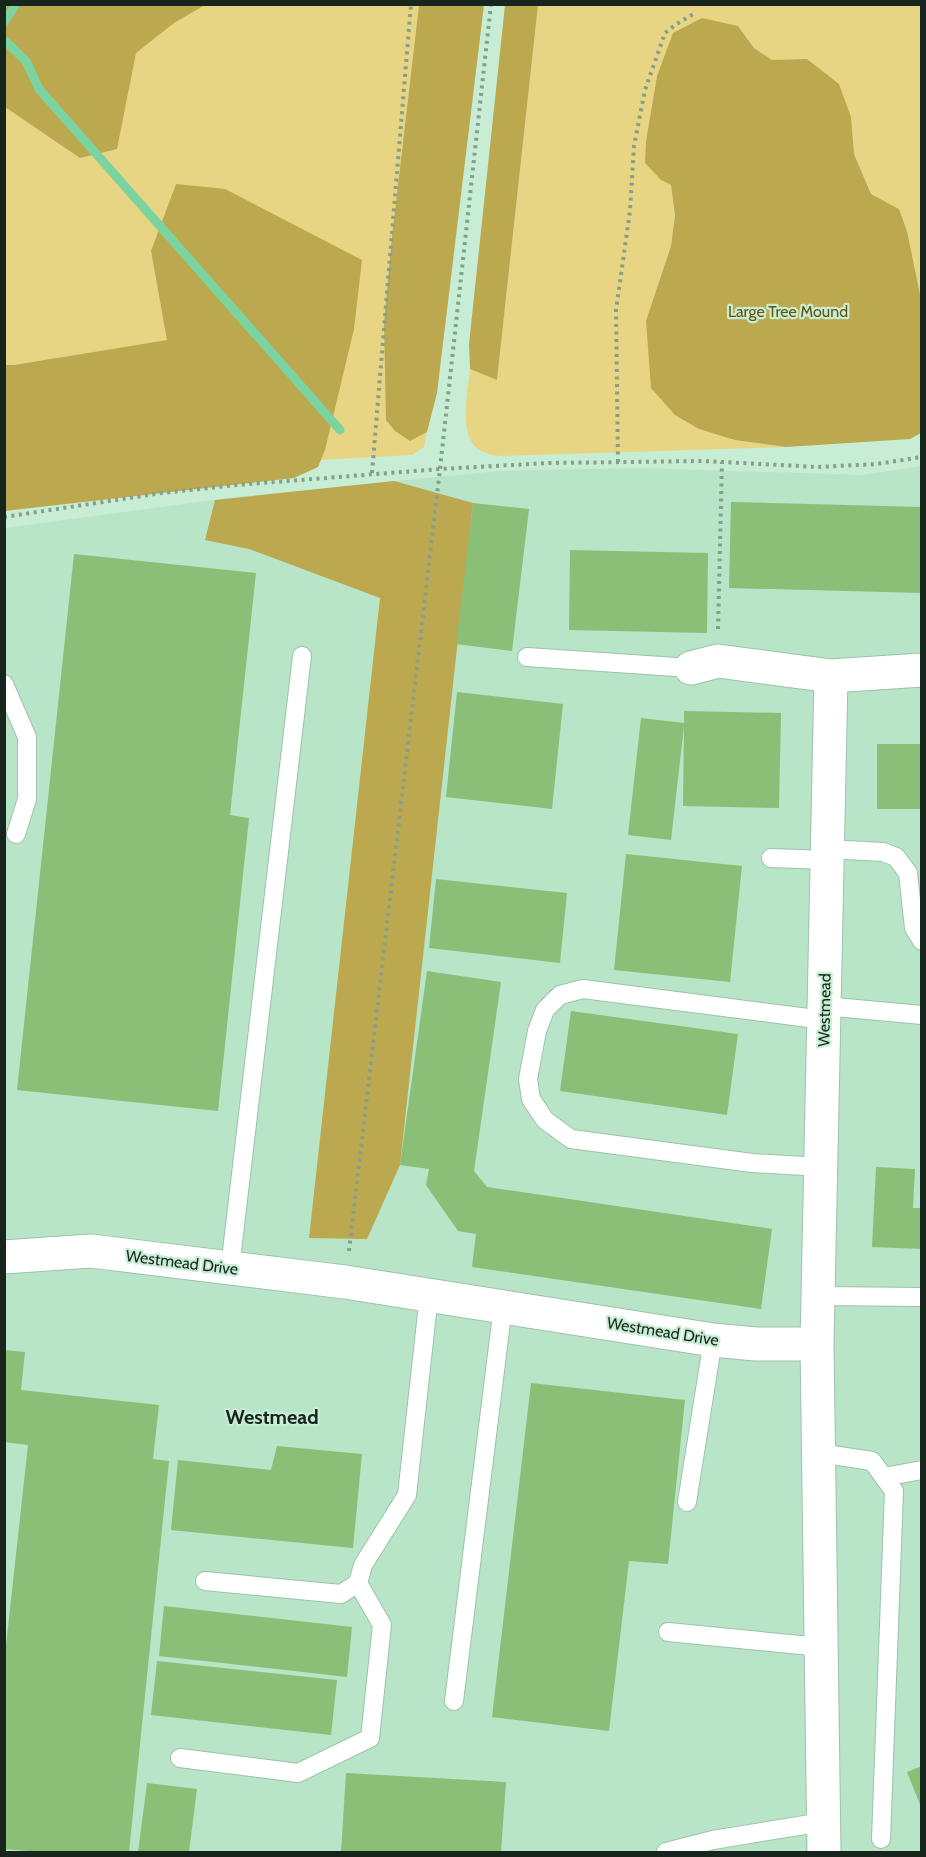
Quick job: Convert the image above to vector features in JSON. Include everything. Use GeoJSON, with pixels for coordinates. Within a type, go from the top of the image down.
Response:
{"type":"FeatureCollection","features":[{"type":"Feature","properties":{"kind":"street"},"geometry":{"type":"LineString","coordinates":[[704,665],[831,676],[921,670]]}},
{"type":"Feature","properties":{"kind":"street","name":"Westmead"},"geometry":{"type":"LineString","coordinates":[[817,1344],[831,676]]}},
{"type":"Feature","properties":{"kind":"street","name":"Westmead Drive"},"geometry":{"type":"LineString","coordinates":[[4,1257],[91,1251],[345,1282],[713,1340],[756,1344],[817,1344]]}},
{"type":"Feature","properties":{"kind":"street"},"geometry":{"type":"LineString","coordinates":[[817,1344],[824,1837]]}},
{"type":"Feature","properties":{"kind":"lane"},"geometry":{"type":"LineString","coordinates":[[231,1268],[302,656]]}},
{"type":"Feature","properties":{"kind":"lane"},"geometry":{"type":"LineString","coordinates":[[527,657],[704,665]]}},
{"type":"Feature","properties":{"kind":"lane"},"geometry":{"type":"LineString","coordinates":[[4,684],[27,737],[27,799],[16,834]]}},
{"type":"Feature","properties":{"kind":"lane"},"geometry":{"type":"LineString","coordinates":[[771,858],[883,852],[896,857],[908,873],[914,928],[921,940]]}},
{"type":"Feature","properties":{"kind":"lane"},"geometry":{"type":"LineString","coordinates":[[821,1167],[752,1163],[570,1138],[545,1120],[531,1099],[528,1079],[537,1031],[545,1010],[560,995],[583,989],[824,1013],[921,1015]]}},
{"type":"Feature","properties":{"kind":"lane"},"geometry":{"type":"LineString","coordinates":[[205,1581],[341,1594],[358,1582],[363,1565],[407,1495],[429,1295]]}},
{"type":"Feature","properties":{"kind":"lane"},"geometry":{"type":"LineString","coordinates":[[818,1296],[921,1297]]}},
{"type":"Feature","properties":{"kind":"lane"},"geometry":{"type":"LineString","coordinates":[[454,1701],[503,1306]]}},
{"type":"Feature","properties":{"kind":"lane"},"geometry":{"type":"LineString","coordinates":[[687,1502],[713,1340]]}},
{"type":"Feature","properties":{"kind":"lane"},"geometry":{"type":"LineString","coordinates":[[819,1453],[872,1461],[894,1491],[880,1839]]}},
{"type":"Feature","properties":{"kind":"lane"},"geometry":{"type":"LineString","coordinates":[[884,1477],[921,1470]]}},
{"type":"Feature","properties":{"kind":"lane"},"geometry":{"type":"LineString","coordinates":[[180,1758],[298,1773],[370,1738],[382,1625],[358,1582]]}},
{"type":"Feature","properties":{"kind":"lane"},"geometry":{"type":"LineString","coordinates":[[668,1632],[822,1647]]}},
{"type":"Feature","properties":{"kind":"lane"},"geometry":{"type":"LineString","coordinates":[[666,1852],[713,1839],[824,1837]]}},
{"type":"Feature","properties":{"kind":"path"},"geometry":{"type":"LineString","coordinates":[[372,473],[411,4]]}},
{"type":"Feature","properties":{"kind":"path"},"geometry":{"type":"LineString","coordinates":[[345,1282],[440,469],[490,4]]}},
{"type":"Feature","properties":{"kind":"path"},"geometry":{"type":"LineString","coordinates":[[618,462],[616,310],[630,211],[634,146],[645,90],[665,33],[695,13]]}},
{"type":"Feature","properties":{"kind":"path"},"geometry":{"type":"LineString","coordinates":[[4,517],[162,494],[372,473],[549,463],[618,462],[722,462],[818,467],[877,464],[921,457]]}},
{"type":"Feature","properties":{"kind":"path"},"geometry":{"type":"LineString","coordinates":[[704,665],[722,462]]}},
{"type":"Feature","properties":{"kind":"shaded area"},"geometry":{"type":"Polygon","coordinates":[[[124,5],[419,5],[384,322],[409,441],[427,432],[424,447],[412,455],[320,460],[325,450],[176,184],[151,252],[168,340],[5,365],[5,67],[124,5]]]}},
{"type":"Feature","properties":{"kind":"shaded area"},"geometry":{"type":"Polygon","coordinates":[[[538,5],[921,5],[921,299],[907,231],[899,209],[871,194],[854,154],[851,117],[807,59],[772,60],[754,48],[738,26],[657,76],[646,141],[661,180],[671,185],[675,215],[671,246],[660,279],[735,440],[786,447],[496,456],[480,450],[472,442],[466,423],[470,369],[497,379],[538,5]]]}},
{"type":"Feature","properties":{"kind":"shaded area","name":"Westmead"},"geometry":{"type":"Polygon","coordinates":[[[921,466],[921,1852],[5,1852],[5,528],[236,497],[497,471],[637,468],[863,475],[921,466]]]}},
{"type":"Feature","properties":{"kind":"green space"},"geometry":{"type":"Polygon","coordinates":[[[4,5],[205,5],[174,23],[136,53],[117,149],[80,158],[5,107],[4,5]]]}},
{"type":"Feature","properties":{"kind":"green space"},"geometry":{"type":"Polygon","coordinates":[[[419,5],[484,5],[437,393],[427,432],[410,441],[395,431],[386,420],[384,322],[419,5]]]}},
{"type":"Feature","properties":{"kind":"green space"},"geometry":{"type":"Polygon","coordinates":[[[505,5],[538,5],[497,380],[470,369],[469,344],[505,5]]]}},
{"type":"Feature","properties":{"kind":"green space","name":"Large Tree Mound"},"geometry":{"type":"Polygon","coordinates":[[[702,18],[738,26],[754,48],[772,60],[807,59],[839,84],[851,117],[854,154],[871,194],[899,209],[907,231],[921,299],[921,433],[910,439],[786,447],[735,440],[699,429],[675,415],[651,388],[646,321],[671,246],[675,215],[671,185],[661,180],[645,163],[646,141],[657,76],[673,33],[702,18]]]}},
{"type":"Feature","properties":{"kind":"green space"},"geometry":{"type":"Polygon","coordinates":[[[176,184],[225,189],[362,260],[354,329],[325,450],[318,467],[294,478],[5,511],[5,365],[167,340],[151,251],[176,184]]]}},
{"type":"Feature","properties":{"kind":"green space"},"geometry":{"type":"Polygon","coordinates":[[[394,481],[473,503],[400,1165],[367,1239],[309,1238],[380,598],[249,549],[205,540],[215,500],[394,481]]]}},
{"type":"Feature","properties":{"kind":"building"},"geometry":{"type":"Polygon","coordinates":[[[731,502],[922,507],[922,593],[729,588],[731,502]]]}},
{"type":"Feature","properties":{"kind":"building"},"geometry":{"type":"Polygon","coordinates":[[[473,503],[529,509],[512,651],[456,644],[473,503]]]}},
{"type":"Feature","properties":{"kind":"building"},"geometry":{"type":"Polygon","coordinates":[[[570,550],[708,553],[707,633],[569,630],[570,550]]]}},
{"type":"Feature","properties":{"kind":"building"},"geometry":{"type":"Polygon","coordinates":[[[74,554],[256,573],[230,815],[249,818],[218,1111],[17,1090],[74,554]]]}},
{"type":"Feature","properties":{"kind":"building"},"geometry":{"type":"Polygon","coordinates":[[[457,692],[563,704],[552,809],[446,797],[457,692]]]}},
{"type":"Feature","properties":{"kind":"building"},"geometry":{"type":"Polygon","coordinates":[[[684,711],[781,713],[779,808],[683,806],[684,726],[671,840],[628,835],[641,718],[684,723],[684,711]]]}},
{"type":"Feature","properties":{"kind":"building"},"geometry":{"type":"Polygon","coordinates":[[[877,744],[922,744],[922,809],[877,809],[877,744]]]}},
{"type":"Feature","properties":{"kind":"building"},"geometry":{"type":"Polygon","coordinates":[[[626,854],[742,866],[730,982],[614,970],[626,854]]]}},
{"type":"Feature","properties":{"kind":"building"},"geometry":{"type":"Polygon","coordinates":[[[436,879],[567,893],[560,963],[429,948],[436,879]]]}},
{"type":"Feature","properties":{"kind":"building"},"geometry":{"type":"Polygon","coordinates":[[[427,971],[501,982],[474,1171],[487,1187],[772,1229],[761,1309],[472,1267],[476,1234],[458,1231],[426,1185],[429,1169],[400,1165],[427,971]]]}},
{"type":"Feature","properties":{"kind":"building"},"geometry":{"type":"Polygon","coordinates":[[[571,1011],[738,1034],[727,1115],[560,1091],[571,1011]]]}},
{"type":"Feature","properties":{"kind":"building"},"geometry":{"type":"Polygon","coordinates":[[[876,1167],[915,1169],[913,1208],[922,1208],[922,1249],[872,1247],[876,1167]]]}},
{"type":"Feature","properties":{"kind":"building"},"geometry":{"type":"Polygon","coordinates":[[[4,1350],[25,1352],[21,1390],[159,1405],[153,1459],[169,1461],[129,1852],[40,1852],[4,1849],[4,1664],[28,1445],[4,1442],[4,1350]]]}},
{"type":"Feature","properties":{"kind":"building"},"geometry":{"type":"Polygon","coordinates":[[[531,1383],[685,1400],[668,1564],[629,1561],[609,1731],[492,1717],[531,1383]]]}},
{"type":"Feature","properties":{"kind":"building"},"geometry":{"type":"Polygon","coordinates":[[[277,1446],[362,1454],[353,1548],[171,1530],[178,1460],[271,1470],[277,1446]]]}},
{"type":"Feature","properties":{"kind":"building"},"geometry":{"type":"Polygon","coordinates":[[[164,1606],[352,1627],[347,1677],[159,1656],[164,1606]]]}},
{"type":"Feature","properties":{"kind":"building"},"geometry":{"type":"Polygon","coordinates":[[[157,1661],[337,1680],[331,1735],[151,1715],[157,1661]]]}},
{"type":"Feature","properties":{"kind":"building"},"geometry":{"type":"Polygon","coordinates":[[[922,1766],[922,1807],[921,1807],[907,1772],[922,1766]]]}},
{"type":"Feature","properties":{"kind":"building"},"geometry":{"type":"Polygon","coordinates":[[[346,1773],[506,1782],[501,1852],[341,1852],[346,1773]]]}},
{"type":"Feature","properties":{"kind":"building"},"geometry":{"type":"Polygon","coordinates":[[[147,1783],[197,1789],[189,1852],[138,1852],[147,1783]]]}},
{"type":"Feature","properties":{"kind":"waterway"},"geometry":{"type":"LineString","coordinates":[[4,22],[16,4]]}},
{"type":"Feature","properties":{"kind":"waterway"},"geometry":{"type":"LineString","coordinates":[[4,40],[26,61],[39,89],[340,430]]}},
{"type":"Feature","properties":{"kind":"district","name":"Westmead"},"geometry":{"type":"Point","coordinates":[272,1417]}}]}
